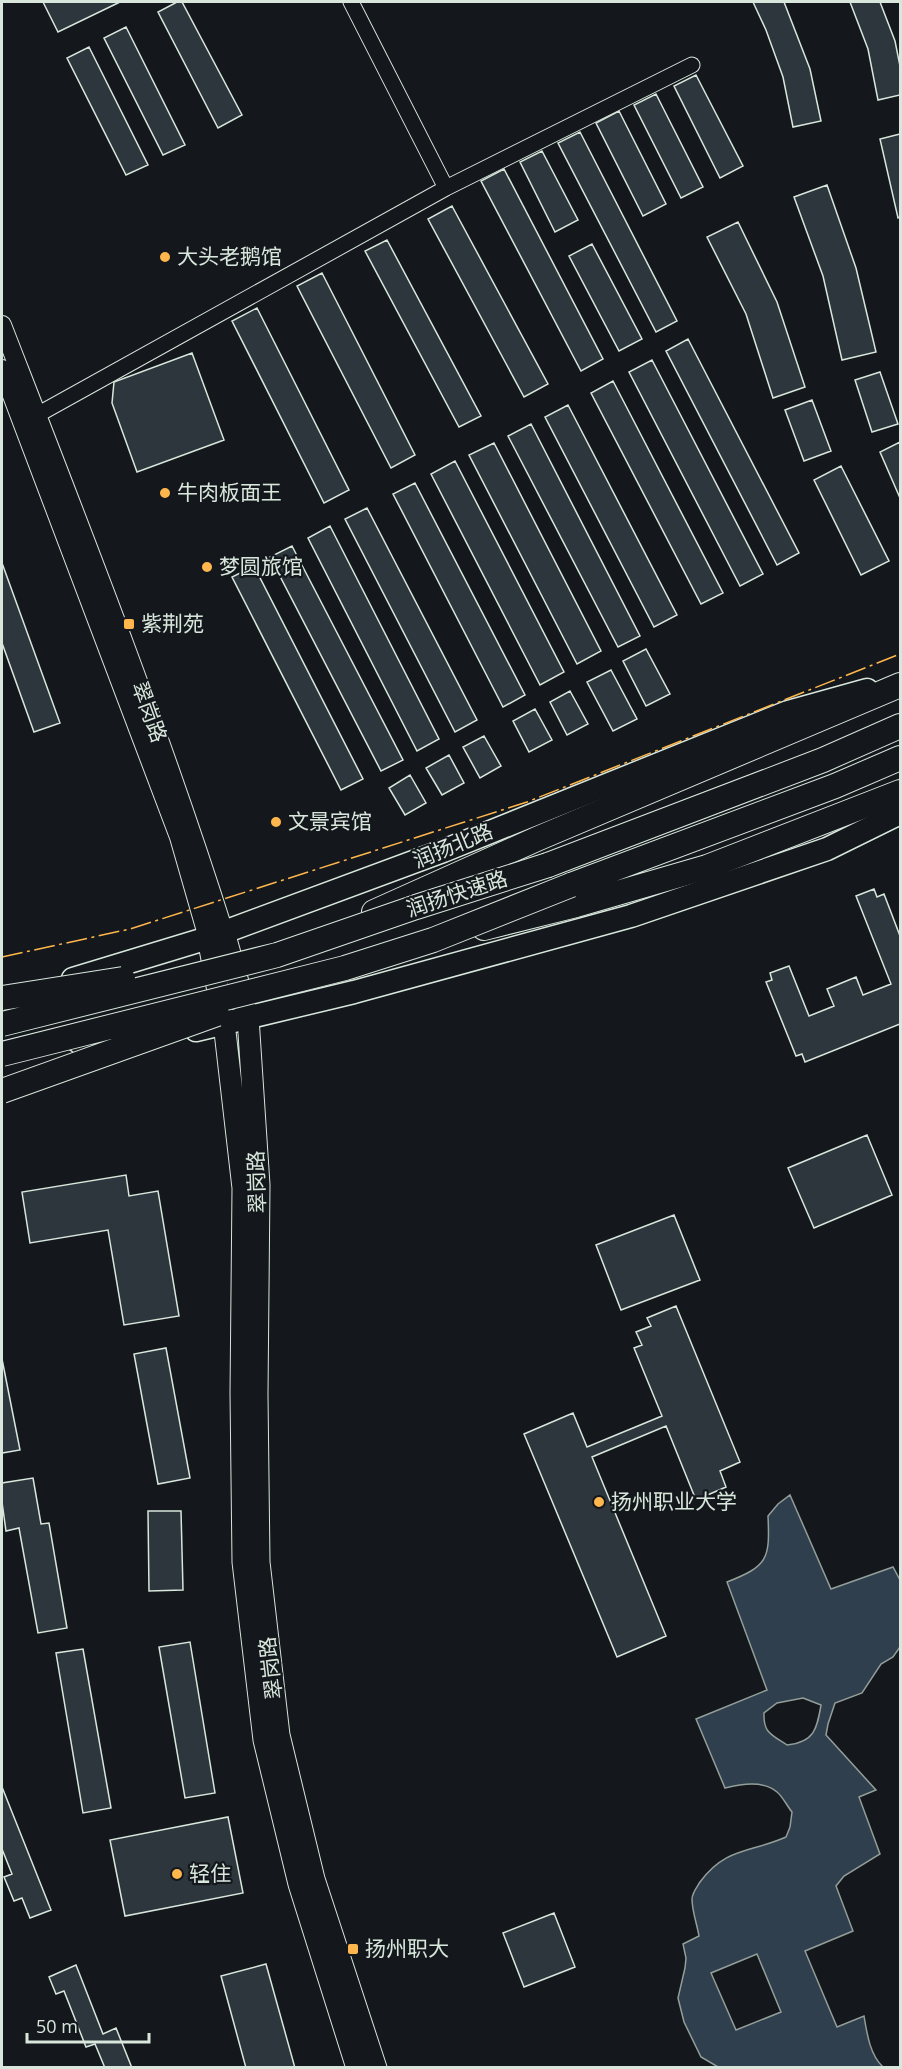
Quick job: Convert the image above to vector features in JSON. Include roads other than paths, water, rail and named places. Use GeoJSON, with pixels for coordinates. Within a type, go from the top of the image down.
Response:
{"type":"FeatureCollection","features":[{"type":"Feature","properties":{"kind":"highway"},"geometry":{"type":"LineString","coordinates":[[2,999],[277,955],[539,838],[900,683]]}},
{"type":"Feature","properties":{"kind":"highway","name":"润扬快速路"},"geometry":{"type":"LineString","coordinates":[[2,1023],[277,955],[548,865],[812,764],[900,726]]}},
{"type":"Feature","properties":{"kind":"highway","name":"润扬快速路"},"geometry":{"type":"LineString","coordinates":[[2,1054],[345,968],[573,895],[900,758]]}},
{"type":"Feature","properties":{"kind":"highway"},"geometry":{"type":"LineString","coordinates":[[573,895],[707,867],[900,792]]}},
{"type":"Feature","properties":{"kind":"highway"},"geometry":{"type":"LineString","coordinates":[[2,1091],[345,968]]}},
{"type":"Feature","properties":{"kind":"main road","name":"润扬北路"},"geometry":{"type":"LineString","coordinates":[[2,999],[216,935],[443,851],[788,712],[900,683]]}},
{"type":"Feature","properties":{"kind":"main road"},"geometry":{"type":"LineString","coordinates":[[2,1074],[354,992],[631,916],[827,849],[900,813]]}},
{"type":"Feature","properties":{"kind":"main road","name":"翠岗路"},"geometry":{"type":"LineString","coordinates":[[216,935],[248,1018],[259,1185],[257,1395],[259,1562],[279,1735],[314,1879],[376,2067]]}},
{"type":"Feature","properties":{"kind":"main road","name":"翠岗路"},"geometry":{"type":"LineString","coordinates":[[216,935],[243,1188],[241,1393],[243,1562],[264,1740],[299,1884],[357,2067]]}},
{"type":"Feature","properties":{"kind":"street"},"geometry":{"type":"LineString","coordinates":[[351,2],[446,188]]}},
{"type":"Feature","properties":{"kind":"street"},"geometry":{"type":"LineString","coordinates":[[36,415],[446,188],[692,65]]}},
{"type":"Feature","properties":{"kind":"street","name":"翠岗路"},"geometry":{"type":"LineString","coordinates":[[2,325],[130,660],[192,833],[216,935]]}},
{"type":"Feature","properties":{"kind":"street","name":"翠岗路"},"geometry":{"type":"LineString","coordinates":[[2,369],[216,935]]}},
{"type":"Feature","properties":{"kind":"water"},"geometry":{"type":"Polygon","coordinates":[[[790,1495],[831,1589],[893,1567],[900,1580],[900,1647],[893,1657],[881,1664],[862,1693],[835,1703],[826,1735],[876,1790],[859,1797],[880,1854],[844,1876],[836,1886],[853,1931],[805,1951],[837,2027],[864,2016],[872,2050],[883,2067],[718,2067],[701,2057],[684,2022],[678,1998],[686,1958],[683,1944],[699,1936],[692,1899],[700,1882],[719,1862],[739,1852],[786,1837],[790,1827],[792,1812],[779,1794],[771,1788],[752,1784],[725,1788],[696,1719],[767,1690],[727,1582],[751,1571],[764,1559],[768,1542],[768,1516],[790,1495]],[[803,1698],[777,1703],[764,1713],[767,1729],[787,1745],[804,1741],[816,1727],[821,1705],[803,1698]],[[757,1954],[711,1973],[736,2030],[781,2012],[757,1954]]]}},
{"type":"Feature","properties":{"kind":"place","name":"大头老鹅馆"},"geometry":{"type":"Point","coordinates":[165,257]}},
{"type":"Feature","properties":{"kind":"place","name":"牛肉板面王"},"geometry":{"type":"Point","coordinates":[165,493]}},
{"type":"Feature","properties":{"kind":"place","name":"梦圆旅馆"},"geometry":{"type":"Point","coordinates":[207,567]}},
{"type":"Feature","properties":{"kind":"place","name":"紫荆苑"},"geometry":{"type":"Point","coordinates":[129,624]}},
{"type":"Feature","properties":{"kind":"place","name":"文景宾馆"},"geometry":{"type":"Point","coordinates":[276,822]}},
{"type":"Feature","properties":{"kind":"place","name":"扬州职业大学"},"geometry":{"type":"Point","coordinates":[599,1502]}},
{"type":"Feature","properties":{"kind":"place","name":"轻住"},"geometry":{"type":"Point","coordinates":[177,1874]}},
{"type":"Feature","properties":{"kind":"place","name":"扬州职大"},"geometry":{"type":"Point","coordinates":[353,1949]}}]}
